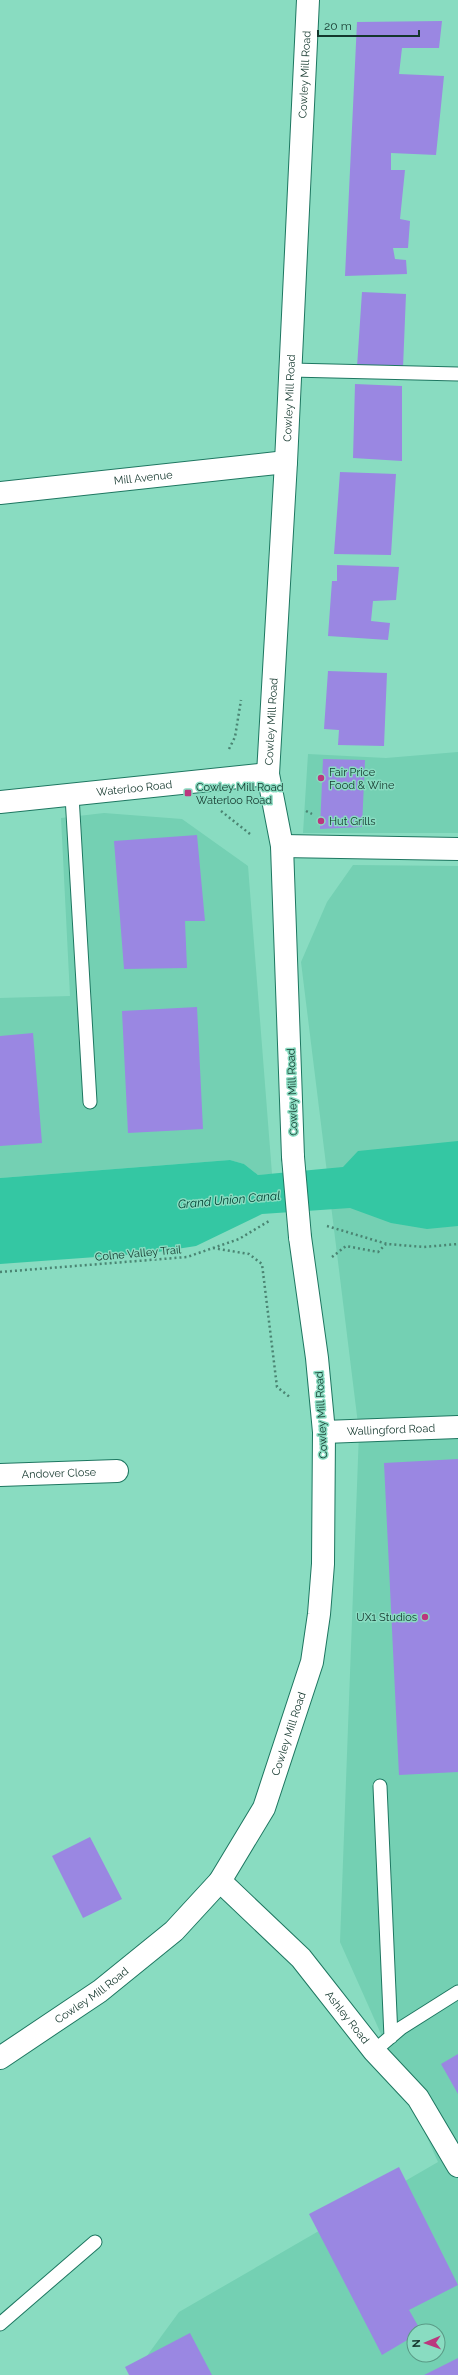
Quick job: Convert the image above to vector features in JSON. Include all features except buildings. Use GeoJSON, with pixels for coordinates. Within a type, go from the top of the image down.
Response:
{"type":"FeatureCollection","features":[{"type":"Feature","properties":{"kind":"street","name":"Cowley Mill Road"},"geometry":{"type":"LineString","coordinates":[[0,2058],[100,1991],[168,1936],[220,1881],[264,1808],[312,1662],[319,1614],[323,1564],[324,1432],[317,1358],[304,1276],[293,1157],[282,846],[268,774],[291,370],[308,0]]}},
{"type":"Feature","properties":{"kind":"street","name":"Mill Avenue"},"geometry":{"type":"LineString","coordinates":[[0,493],[286,462]]}},
{"type":"Feature","properties":{"kind":"street","name":"Waterloo Road"},"geometry":{"type":"LineString","coordinates":[[0,802],[72,796],[217,778],[268,774]]}},
{"type":"Feature","properties":{"kind":"street"},"geometry":{"type":"LineString","coordinates":[[282,846],[458,849]]}},
{"type":"Feature","properties":{"kind":"street","name":"Wallingford Road"},"geometry":{"type":"LineString","coordinates":[[324,1432],[458,1427]]}},
{"type":"Feature","properties":{"kind":"street","name":"Andover Close"},"geometry":{"type":"LineString","coordinates":[[0,1475],[117,1471]]}},
{"type":"Feature","properties":{"kind":"street","name":"Ashley Road"},"geometry":{"type":"LineString","coordinates":[[220,1881],[301,1958],[374,2051],[418,2098],[458,2166]]}},
{"type":"Feature","properties":{"kind":"lane"},"geometry":{"type":"LineString","coordinates":[[291,370],[458,374]]}},
{"type":"Feature","properties":{"kind":"lane"},"geometry":{"type":"LineString","coordinates":[[72,796],[90,1102]]}},
{"type":"Feature","properties":{"kind":"lane"},"geometry":{"type":"LineString","coordinates":[[380,1786],[391,2037]]}},
{"type":"Feature","properties":{"kind":"lane"},"geometry":{"type":"LineString","coordinates":[[374,2051],[391,2037],[458,1992]]}},
{"type":"Feature","properties":{"kind":"lane"},"geometry":{"type":"LineString","coordinates":[[0,2324],[95,2242]]}},
{"type":"Feature","properties":{"kind":"path"},"geometry":{"type":"LineString","coordinates":[[228,752],[235,737],[238,717]]}},
{"type":"Feature","properties":{"kind":"path","name":"Colne Valley Trail"},"geometry":{"type":"LineString","coordinates":[[0,1272],[187,1257],[239,1238],[272,1219]]}},
{"type":"Feature","properties":{"kind":"path"},"geometry":{"type":"LineString","coordinates":[[324,1226],[387,1244],[424,1247],[458,1244]]}},
{"type":"Feature","properties":{"kind":"path"},"geometry":{"type":"LineString","coordinates":[[304,1276],[346,1246],[378,1252],[387,1244]]}},
{"type":"Feature","properties":{"kind":"path"},"geometry":{"type":"LineString","coordinates":[[212,1248],[249,1254],[262,1264],[277,1387],[293,1400]]}},
{"type":"Feature","properties":{"kind":"shaded area"},"geometry":{"type":"Polygon","coordinates":[[[458,752],[458,833],[303,833],[308,754],[386,758],[458,752]]]}},
{"type":"Feature","properties":{"kind":"shaded area"},"geometry":{"type":"Polygon","coordinates":[[[104,813],[182,819],[248,866],[272,1174],[258,1175],[244,1164],[230,1160],[0,1178],[0,998],[70,996],[61,818],[104,813]]]}},
{"type":"Feature","properties":{"kind":"shaded area"},"geometry":{"type":"Polygon","coordinates":[[[353,865],[458,866],[458,2375],[133,2375],[179,2312],[438,2162],[340,1942],[359,1432],[301,962],[327,902],[353,865]]]}},
{"type":"Feature","properties":{"kind":"water","name":"Grand Union Canal"},"geometry":{"type":"Polygon","coordinates":[[[458,1141],[458,1226],[427,1229],[391,1223],[350,1208],[262,1214],[196,1246],[151,1253],[0,1264],[0,1178],[230,1160],[244,1164],[258,1175],[343,1167],[358,1151],[458,1141]]]}},
{"type":"Feature","properties":{"kind":"place","name":"Fair Price Food & Wine"},"geometry":{"type":"Point","coordinates":[321,778]}},
{"type":"Feature","properties":{"kind":"place","name":"Cowley Mill Road Waterloo Road"},"geometry":{"type":"Point","coordinates":[188,793]}},
{"type":"Feature","properties":{"kind":"place","name":"Hut Grills"},"geometry":{"type":"Point","coordinates":[321,821]}},
{"type":"Feature","properties":{"kind":"place","name":"UX1 Studios"},"geometry":{"type":"Point","coordinates":[425,1617]}}]}
